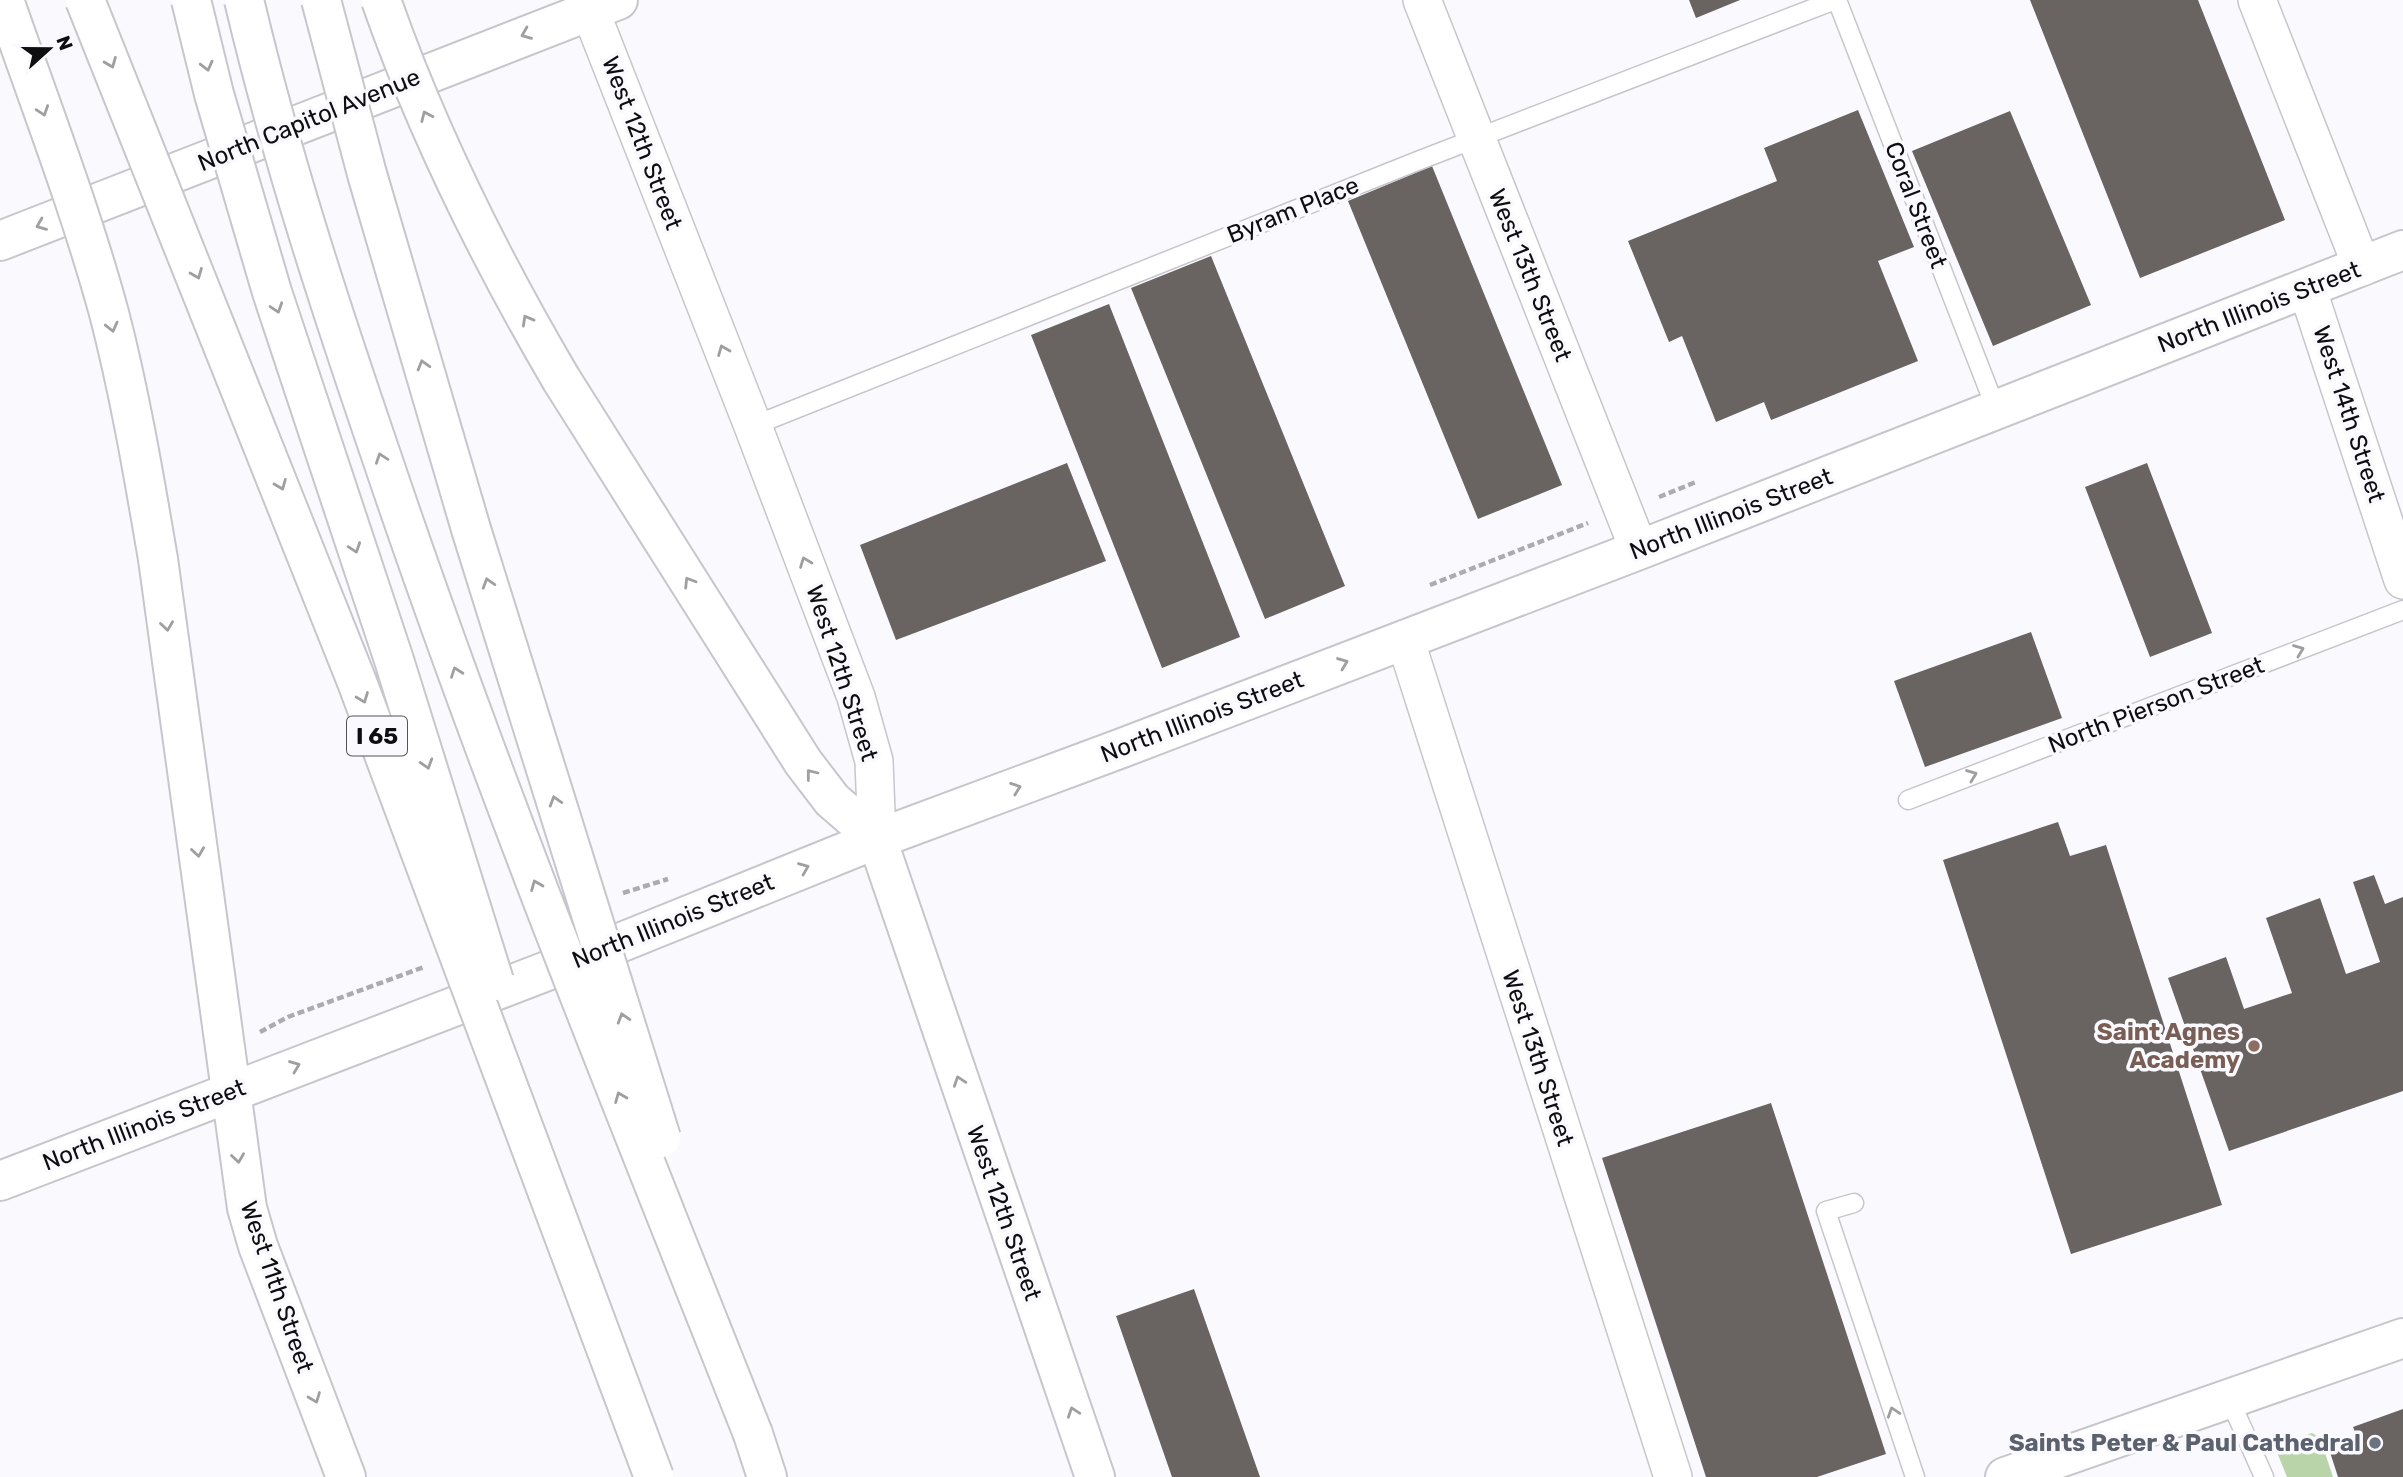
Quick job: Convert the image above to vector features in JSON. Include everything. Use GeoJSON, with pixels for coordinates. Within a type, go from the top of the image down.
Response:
{"type":"FeatureCollection","features":[{"type":"Feature","properties":{"kind":"main road","name":"West 11th Street"},"geometry":{"type":"LineString","coordinates":[[4,0],[88,242],[128,393],[158,559],[247,1208],[258,1246],[346,1477]]}},
{"type":"Feature","properties":{"kind":"main road","name":"I 65"},"geometry":{"type":"LineString","coordinates":[[85,0],[347,657],[654,1477]]}},
{"type":"Feature","properties":{"kind":"main road"},"geometry":{"type":"LineString","coordinates":[[191,0],[214,94],[272,292],[394,660],[624,1395]]}},
{"type":"Feature","properties":{"kind":"main road"},"geometry":{"type":"LineString","coordinates":[[244,0],[296,197],[414,554],[500,795],[753,1434]]}},
{"type":"Feature","properties":{"kind":"main road"},"geometry":{"type":"LineString","coordinates":[[321,0],[367,174],[471,529],[767,1477]]}},
{"type":"Feature","properties":{"kind":"main road"},"geometry":{"type":"LineString","coordinates":[[381,0],[424,111],[477,225],[561,379],[803,762],[832,800],[877,839]]}},
{"type":"Feature","properties":{"kind":"main road","name":"North Capitol Avenue"},"geometry":{"type":"LineString","coordinates":[[0,242],[598,3]]}},
{"type":"Feature","properties":{"kind":"main road","name":"North Illinois Street"},"geometry":{"type":"LineString","coordinates":[[0,1181],[611,946],[877,839],[1639,550],[2403,250]]}},
{"type":"Feature","properties":{"kind":"main road","name":"West 12th Street"},"geometry":{"type":"LineString","coordinates":[[877,839],[1095,1477]]}},
{"type":"Feature","properties":{"kind":"main road"},"geometry":{"type":"LineString","coordinates":[[2005,1477],[2403,1338]]}},
{"type":"Feature","properties":{"kind":"street","name":"West 13th Street"},"geometry":{"type":"LineString","coordinates":[[1422,0],[1639,550]]}},
{"type":"Feature","properties":{"kind":"street"},"geometry":{"type":"LineString","coordinates":[[2257,0],[2361,267]]}},
{"type":"Feature","properties":{"kind":"street","name":"West 12th Street"},"geometry":{"type":"LineString","coordinates":[[598,3],[864,726],[874,761],[877,839]]}},
{"type":"Feature","properties":{"kind":"street","name":"West 14th Street"},"geometry":{"type":"LineString","coordinates":[[2307,288],[2403,580]]}},
{"type":"Feature","properties":{"kind":"street","name":"West 13th Street"},"geometry":{"type":"LineString","coordinates":[[1405,639],[1673,1477]]}},
{"type":"Feature","properties":{"kind":"lane","name":"Byram Place"},"geometry":{"type":"LineString","coordinates":[[753,426],[1476,138],[1836,0]]}},
{"type":"Feature","properties":{"kind":"lane","name":"Coral Street"},"geometry":{"type":"LineString","coordinates":[[1836,0],[1996,409]]}},
{"type":"Feature","properties":{"kind":"lane","name":"North Pierson Street"},"geometry":{"type":"LineString","coordinates":[[1908,800],[2403,610]]}},
{"type":"Feature","properties":{"kind":"lane"},"geometry":{"type":"LineString","coordinates":[[1854,1203],[1826,1211],[1914,1477]]}},
{"type":"Feature","properties":{"kind":"lane"},"geometry":{"type":"LineString","coordinates":[[2229,1398],[2264,1477]]}},
{"type":"Feature","properties":{"kind":"green space"},"geometry":{"type":"Polygon","coordinates":[[[2312,1433],[2320,1438],[2333,1477],[2287,1477],[2274,1445],[2312,1433]]]}},
{"type":"Feature","properties":{"kind":"building"},"geometry":{"type":"Polygon","coordinates":[[[1689,0],[1740,0],[1696,18],[1689,0]]]}},
{"type":"Feature","properties":{"kind":"building"},"geometry":{"type":"Polygon","coordinates":[[[2030,0],[2198,0],[2285,220],[2140,278],[2030,0]]]}},
{"type":"Feature","properties":{"kind":"building"},"geometry":{"type":"Polygon","coordinates":[[[1858,110],[1914,247],[1878,261],[1918,361],[1771,420],[1764,402],[1716,422],[1682,336],[1669,342],[1628,241],[1777,181],[1764,148],[1858,110]]]}},
{"type":"Feature","properties":{"kind":"building"},"geometry":{"type":"Polygon","coordinates":[[[2010,111],[2091,305],[1993,346],[1912,151],[2010,111]]]}},
{"type":"Feature","properties":{"kind":"building"},"geometry":{"type":"Polygon","coordinates":[[[1432,166],[1562,485],[1478,519],[1348,201],[1432,166]]]}},
{"type":"Feature","properties":{"kind":"building"},"geometry":{"type":"Polygon","coordinates":[[[1211,256],[1345,586],[1265,619],[1131,288],[1211,256]]]}},
{"type":"Feature","properties":{"kind":"building"},"geometry":{"type":"Polygon","coordinates":[[[1109,304],[1240,637],[1162,668],[1031,335],[1109,304]]]}},
{"type":"Feature","properties":{"kind":"building"},"geometry":{"type":"Polygon","coordinates":[[[1067,463],[1106,561],[896,640],[860,545],[1067,463]]]}},
{"type":"Feature","properties":{"kind":"building"},"geometry":{"type":"Polygon","coordinates":[[[2147,463],[2212,633],[2150,657],[2085,487],[2147,463]]]}},
{"type":"Feature","properties":{"kind":"building"},"geometry":{"type":"Polygon","coordinates":[[[2031,632],[2062,718],[1925,767],[1894,681],[2031,632]]]}},
{"type":"Feature","properties":{"kind":"building"},"geometry":{"type":"Polygon","coordinates":[[[2058,822],[2070,856],[2106,845],[2222,1205],[2071,1254],[1943,860],[2058,822]]]}},
{"type":"Feature","properties":{"kind":"building"},"geometry":{"type":"Polygon","coordinates":[[[2374,875],[2385,904],[2403,897],[2403,1091],[2229,1151],[2168,978],[2226,957],[2244,1009],[2292,993],[2266,918],[2320,898],[2346,974],[2380,962],[2353,882],[2374,875]]]}},
{"type":"Feature","properties":{"kind":"building"},"geometry":{"type":"Polygon","coordinates":[[[1771,1103],[1886,1454],[1817,1477],[1706,1477],[1602,1158],[1771,1103]]]}},
{"type":"Feature","properties":{"kind":"building"},"geometry":{"type":"Polygon","coordinates":[[[1194,1289],[1260,1477],[1172,1477],[1116,1316],[1194,1289]]]}},
{"type":"Feature","properties":{"kind":"building","name":"Saints Peter & Paul Cathedral"},"geometry":{"type":"Polygon","coordinates":[[[2403,1409],[2403,1477],[2338,1477],[2329,1449],[2358,1439],[2353,1427],[2403,1409]]]}},
{"type":"Feature","properties":{"kind":"place","name":"Saint Agnes Academy"},"geometry":{"type":"Point","coordinates":[2254,1046]}},
{"type":"Feature","properties":{"kind":"place","name":"Saints Peter & Paul Cathedral"},"geometry":{"type":"Point","coordinates":[2375,1443]}}]}
